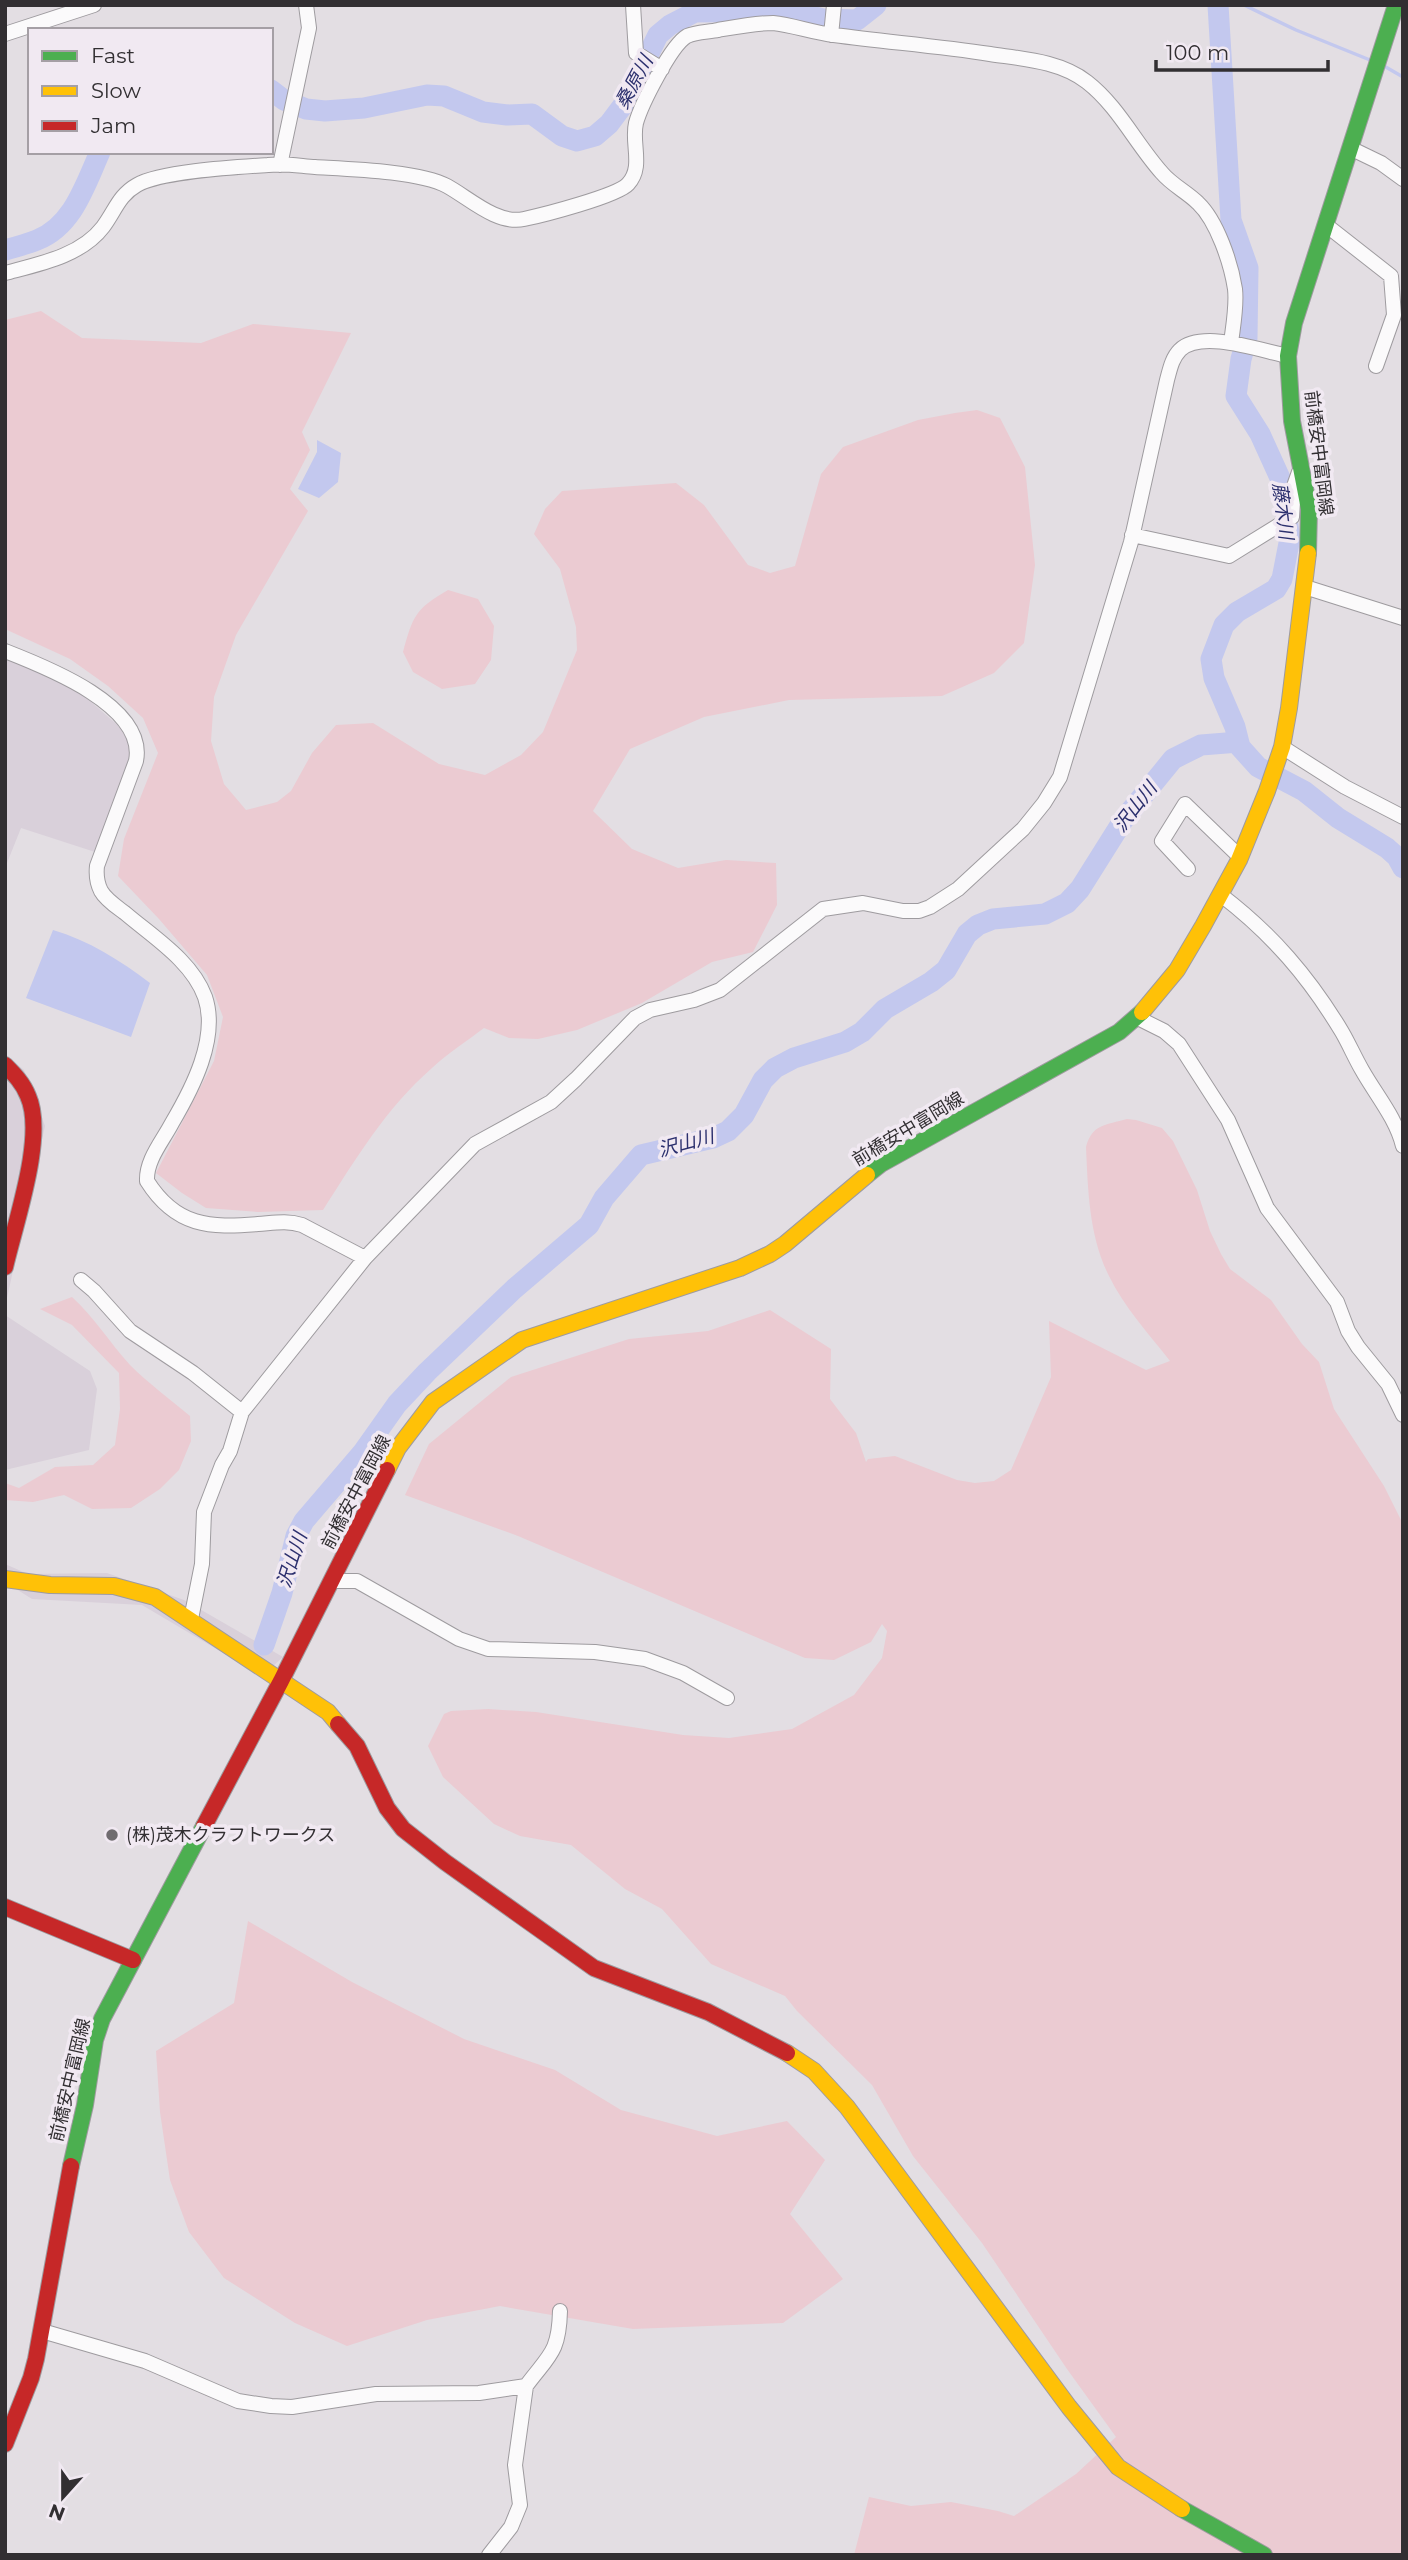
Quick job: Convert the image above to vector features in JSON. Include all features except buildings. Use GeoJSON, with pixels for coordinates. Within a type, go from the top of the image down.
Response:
{"type":"FeatureCollection","features":[{"type":"Feature","properties":{"kind":"main road","name":"前橋安中富岡線"},"geometry":{"type":"LineString","coordinates":[[5,2444],[31,2378],[42,2331],[66,2187],[85,2105],[95,2040],[111,2000],[281,1681],[398,1448],[433,1402],[522,1340],[740,1268],[769,1254],[800,1232],[853,1184],[881,1164],[1119,1032],[1150,1005],[1177,970],[1221,895],[1240,858],[1280,750],[1305,587],[1309,509],[1292,421],[1288,356],[1294,323],[1397,9]]}},
{"type":"Feature","properties":{"kind":"main road"},"geometry":{"type":"LineString","coordinates":[[5,1065],[25,1088],[36,1128],[33,1153],[5,1268]]}},
{"type":"Feature","properties":{"kind":"main road"},"geometry":{"type":"LineString","coordinates":[[5,1579],[28,1583],[114,1586],[155,1597],[328,1712],[357,1746],[387,1808],[403,1829],[445,1862],[594,1968],[708,2012],[785,2052],[814,2071],[834,2089],[1069,2407],[1118,2467],[1173,2504],[1264,2555]]}},
{"type":"Feature","properties":{"kind":"main road"},"geometry":{"type":"LineString","coordinates":[[5,1908],[133,1960]]}},
{"type":"Feature","properties":{"kind":"street"},"geometry":{"type":"LineString","coordinates":[[5,34],[94,5]]}},
{"type":"Feature","properties":{"kind":"street"},"geometry":{"type":"LineString","coordinates":[[280,165],[309,28],[306,5]]}},
{"type":"Feature","properties":{"kind":"street"},"geometry":{"type":"LineString","coordinates":[[634,5],[636,53],[662,69]]}},
{"type":"Feature","properties":{"kind":"street"},"geometry":{"type":"LineString","coordinates":[[831,35],[834,5]]}},
{"type":"Feature","properties":{"kind":"street"},"geometry":{"type":"LineString","coordinates":[[5,273],[45,262],[83,246],[102,228],[119,199],[133,187],[147,180],[187,173],[280,165],[427,178],[444,184],[486,210],[520,221],[606,195],[629,183],[637,158],[634,136],[636,123],[662,69],[678,44],[688,36],[739,26],[773,23],[831,35],[909,42],[1042,62],[1088,82],[1108,102],[1165,177],[1198,203],[1210,219],[1227,258],[1235,292],[1234,344]]}},
{"type":"Feature","properties":{"kind":"street"},"geometry":{"type":"LineString","coordinates":[[1350,148],[1381,163],[1403,178]]}},
{"type":"Feature","properties":{"kind":"street"},"geometry":{"type":"LineString","coordinates":[[1326,225],[1391,276],[1394,315],[1376,366]]}},
{"type":"Feature","properties":{"kind":"street"},"geometry":{"type":"LineString","coordinates":[[191,1619],[202,1564],[204,1512],[230,1451],[242,1412],[365,1258],[475,1144],[551,1102],[635,1018],[650,1010],[694,1000],[720,990],[823,909],[863,903],[903,911],[919,911],[930,907],[958,889],[996,855],[1037,812],[1060,777],[1132,535],[1173,360],[1179,351],[1192,343],[1234,344],[1288,356]]}},
{"type":"Feature","properties":{"kind":"street"},"geometry":{"type":"LineString","coordinates":[[1132,535],[1229,556],[1292,517],[1294,486],[1301,468]]}},
{"type":"Feature","properties":{"kind":"street"},"geometry":{"type":"LineString","coordinates":[[1305,587],[1403,618]]}},
{"type":"Feature","properties":{"kind":"street"},"geometry":{"type":"LineString","coordinates":[[5,651],[73,680],[100,698],[133,733],[139,748],[97,866],[96,878],[104,896],[173,953],[198,982],[206,1000],[208,1024],[205,1049],[187,1097],[154,1153],[147,1172],[147,1181],[167,1204],[183,1217],[198,1223],[226,1227],[291,1221],[365,1258]]}},
{"type":"Feature","properties":{"kind":"street"},"geometry":{"type":"LineString","coordinates":[[1280,750],[1403,817]]}},
{"type":"Feature","properties":{"kind":"street"},"geometry":{"type":"LineString","coordinates":[[1188,869],[1162,841],[1185,804],[1240,858]]}},
{"type":"Feature","properties":{"kind":"street"},"geometry":{"type":"LineString","coordinates":[[1221,895],[1275,940],[1305,976],[1342,1032],[1399,1130],[1403,1146]]}},
{"type":"Feature","properties":{"kind":"street"},"geometry":{"type":"LineString","coordinates":[[1136,1017],[1164,1031],[1179,1044],[1228,1120],[1267,1208],[1337,1302],[1353,1339],[1388,1384],[1403,1415]]}},
{"type":"Feature","properties":{"kind":"street"},"geometry":{"type":"LineString","coordinates":[[81,1280],[130,1331],[193,1373],[242,1412]]}},
{"type":"Feature","properties":{"kind":"street"},"geometry":{"type":"LineString","coordinates":[[331,1581],[357,1581],[459,1639],[488,1649],[595,1652],[645,1658],[683,1673],[727,1698]]}},
{"type":"Feature","properties":{"kind":"street"},"geometry":{"type":"LineString","coordinates":[[489,2555],[511,2527],[520,2505],[515,2465],[526,2386],[552,2354],[559,2332],[560,2311]]}},
{"type":"Feature","properties":{"kind":"street"},"geometry":{"type":"LineString","coordinates":[[42,2331],[145,2361],[238,2401],[271,2406],[292,2407],[376,2394],[479,2393],[526,2386]]}},
{"type":"Feature","properties":{"kind":"shaded area"},"geometry":{"type":"Polygon","coordinates":[[[41,311],[82,338],[201,343],[253,324],[351,333],[302,432],[310,450],[290,489],[308,511],[236,635],[214,697],[211,741],[224,784],[246,810],[277,802],[291,791],[312,753],[336,725],[373,723],[439,764],[485,775],[521,755],[543,732],[577,650],[576,627],[560,569],[534,534],[545,509],[562,491],[676,483],[704,505],[748,565],[770,573],[795,566],[821,474],[843,447],[918,420],[977,410],[1000,418],[1025,467],[1035,565],[1024,643],[994,673],[942,696],[789,700],[704,717],[630,749],[593,811],[632,849],[678,868],[726,860],[776,863],[777,905],[753,952],[712,962],[642,1003],[577,1030],[538,1039],[509,1038],[484,1028],[438,1063],[400,1100],[372,1135],[323,1210],[258,1212],[206,1208],[156,1173],[214,1061],[223,1017],[207,975],[118,876],[124,839],[158,753],[143,718],[108,686],[70,659],[5,629],[5,320],[41,311]]]}},
{"type":"Feature","properties":{"kind":"shaded area"},"geometry":{"type":"Polygon","coordinates":[[[448,590],[478,599],[494,626],[491,660],[475,684],[442,689],[413,672],[403,652],[413,622],[422,608],[448,590]]]}},
{"type":"Feature","properties":{"kind":"shaded area"},"geometry":{"type":"Polygon","coordinates":[[[5,656],[65,679],[130,736],[133,754],[95,852],[21,828],[5,868],[5,656]]]}},
{"type":"Feature","properties":{"kind":"shaded area"},"geometry":{"type":"Polygon","coordinates":[[[5,1054],[24,1070],[45,1126],[5,1307],[5,1054]]]}},
{"type":"Feature","properties":{"kind":"shaded area"},"geometry":{"type":"Polygon","coordinates":[[[1127,1119],[1162,1128],[1173,1141],[1197,1190],[1210,1231],[1230,1269],[1271,1300],[1302,1344],[1319,1362],[1334,1409],[1384,1486],[1403,1524],[1403,2555],[854,2555],[869,2497],[911,2506],[951,2502],[1014,2516],[1076,2474],[1116,2437],[982,2243],[913,2156],[872,2085],[785,1996],[711,1964],[662,1909],[625,1889],[571,1845],[520,1836],[494,1824],[443,1777],[428,1746],[444,1714],[451,1711],[488,1709],[536,1712],[683,1735],[729,1738],[792,1729],[854,1695],[882,1658],[887,1631],[882,1624],[871,1642],[834,1660],[805,1658],[518,1536],[405,1495],[429,1444],[511,1377],[629,1339],[708,1331],[770,1310],[831,1349],[830,1399],[856,1433],[866,1462],[868,1459],[895,1456],[957,1480],[975,1483],[994,1481],[1011,1470],[1051,1377],[1049,1321],[1146,1370],[1170,1361],[1115,1287],[1102,1261],[1093,1229],[1086,1147],[1096,1130],[1106,1124],[1127,1119]]]}},
{"type":"Feature","properties":{"kind":"shaded area"},"geometry":{"type":"Polygon","coordinates":[[[72,1297],[130,1365],[190,1416],[191,1441],[179,1470],[160,1489],[131,1508],[92,1509],[64,1495],[33,1502],[5,1500],[5,1483],[19,1488],[55,1467],[93,1465],[115,1445],[120,1409],[119,1373],[72,1325],[40,1309],[72,1297]]]}},
{"type":"Feature","properties":{"kind":"shaded area"},"geometry":{"type":"Polygon","coordinates":[[[5,1315],[90,1371],[97,1389],[89,1450],[5,1470],[5,1315]]]}},
{"type":"Feature","properties":{"kind":"shaded area"},"geometry":{"type":"Polygon","coordinates":[[[5,1564],[28,1574],[107,1573],[184,1600],[283,1657],[262,1676],[142,1605],[32,1599],[5,1582],[5,1564]]]}},
{"type":"Feature","properties":{"kind":"shaded area"},"geometry":{"type":"Polygon","coordinates":[[[248,1921],[352,1982],[464,2039],[555,2070],[621,2110],[717,2136],[787,2121],[825,2160],[790,2214],[843,2279],[783,2323],[633,2329],[500,2306],[427,2320],[347,2346],[295,2323],[224,2278],[189,2232],[170,2180],[160,2112],[156,2051],[234,2003],[248,1921]]]}},
{"type":"Feature","properties":{"kind":"water"},"geometry":{"type":"Polygon","coordinates":[[[317,440],[341,453],[338,482],[319,498],[298,489],[317,452],[317,440]]]}},
{"type":"Feature","properties":{"kind":"water"},"geometry":{"type":"Polygon","coordinates":[[[53,930],[104,952],[150,983],[131,1037],[26,998],[53,930]]]}},
{"type":"Feature","properties":{"kind":"waterway","name":"桑原川"},"geometry":{"type":"LineString","coordinates":[[273,92],[284,100],[306,109],[325,111],[364,108],[427,95],[444,96],[483,112],[532,114],[562,136],[577,141],[595,136],[609,124],[624,104],[658,35],[670,25],[695,12],[791,11],[823,19],[857,20],[876,5]]}},
{"type":"Feature","properties":{"kind":"waterway","name":"藤木川"},"geometry":{"type":"LineString","coordinates":[[1218,5],[1231,220],[1248,268],[1247,338],[1236,396],[1260,434],[1280,478],[1290,538],[1282,579],[1276,589],[1237,612],[1224,625],[1211,659],[1214,678],[1235,727],[1240,747],[1258,767],[1304,791],[1338,818],[1387,848],[1397,857],[1403,868]]}},
{"type":"Feature","properties":{"kind":"waterway"},"geometry":{"type":"LineString","coordinates":[[1244,5],[1296,30],[1370,60]]}},
{"type":"Feature","properties":{"kind":"waterway"},"geometry":{"type":"LineString","coordinates":[[1384,66],[1403,77]]}},
{"type":"Feature","properties":{"kind":"waterway","name":"桑原川"},"geometry":{"type":"LineString","coordinates":[[5,250],[37,240],[60,225],[83,191],[99,154]]}},
{"type":"Feature","properties":{"kind":"waterway","name":"沢山川"},"geometry":{"type":"LineString","coordinates":[[264,1645],[282,1593],[296,1536],[304,1521],[363,1452],[397,1404],[514,1289],[589,1225],[604,1198],[641,1155],[713,1138],[728,1131],[744,1115],[763,1080],[775,1068],[794,1058],[845,1042],[862,1032],[885,1009],[946,970],[967,934],[978,925],[993,919],[1045,914],[1067,903],[1080,889],[1124,819],[1173,759],[1201,745],[1239,742]]}},
{"type":"Feature","properties":{"kind":"traffic: fast"},"geometry":{"type":"LineString","coordinates":[[1308,553],[1309,509],[1292,421],[1288,356],[1294,323],[1396,5]]}},
{"type":"Feature","properties":{"kind":"traffic: fast"},"geometry":{"type":"LineString","coordinates":[[867,1175],[881,1164],[1119,1032],[1142,1012]]}},
{"type":"Feature","properties":{"kind":"traffic: fast"},"geometry":{"type":"LineString","coordinates":[[71,2166],[85,2105],[95,2040],[102,2019],[204,1826]]}},
{"type":"Feature","properties":{"kind":"traffic: fast"},"geometry":{"type":"LineString","coordinates":[[1182,2509],[1264,2555]]}},
{"type":"Feature","properties":{"kind":"traffic: slow"},"geometry":{"type":"LineString","coordinates":[[1142,1012],[1177,970],[1203,926],[1239,860],[1267,791],[1282,747],[1289,708],[1308,553]]}},
{"type":"Feature","properties":{"kind":"traffic: slow"},"geometry":{"type":"LineString","coordinates":[[387,1470],[398,1448],[433,1402],[522,1340],[740,1268],[770,1254],[867,1175]]}},
{"type":"Feature","properties":{"kind":"traffic: slow"},"geometry":{"type":"LineString","coordinates":[[5,1579],[50,1585],[114,1586],[155,1597],[328,1712],[338,1724]]}},
{"type":"Feature","properties":{"kind":"traffic: slow"},"geometry":{"type":"LineString","coordinates":[[787,2053],[814,2071],[847,2107],[1069,2407],[1118,2467],[1182,2509]]}},
{"type":"Feature","properties":{"kind":"traffic: jam"},"geometry":{"type":"LineString","coordinates":[[5,1065],[21,1083],[33,1113],[27,1180],[5,1267]]}},
{"type":"Feature","properties":{"kind":"traffic: jam"},"geometry":{"type":"LineString","coordinates":[[204,1826],[281,1681],[387,1470]]}},
{"type":"Feature","properties":{"kind":"traffic: jam"},"geometry":{"type":"LineString","coordinates":[[338,1724],[357,1746],[387,1808],[403,1829],[445,1862],[594,1968],[708,2012],[787,2053]]}},
{"type":"Feature","properties":{"kind":"traffic: jam"},"geometry":{"type":"LineString","coordinates":[[5,1907],[133,1960]]}},
{"type":"Feature","properties":{"kind":"traffic: jam"},"geometry":{"type":"LineString","coordinates":[[5,2444],[36,2359],[71,2166]]}},
{"type":"Feature","properties":{"kind":"place","name":"(株)茂木クラフトワークス"},"geometry":{"type":"Point","coordinates":[112,1835]}}]}
